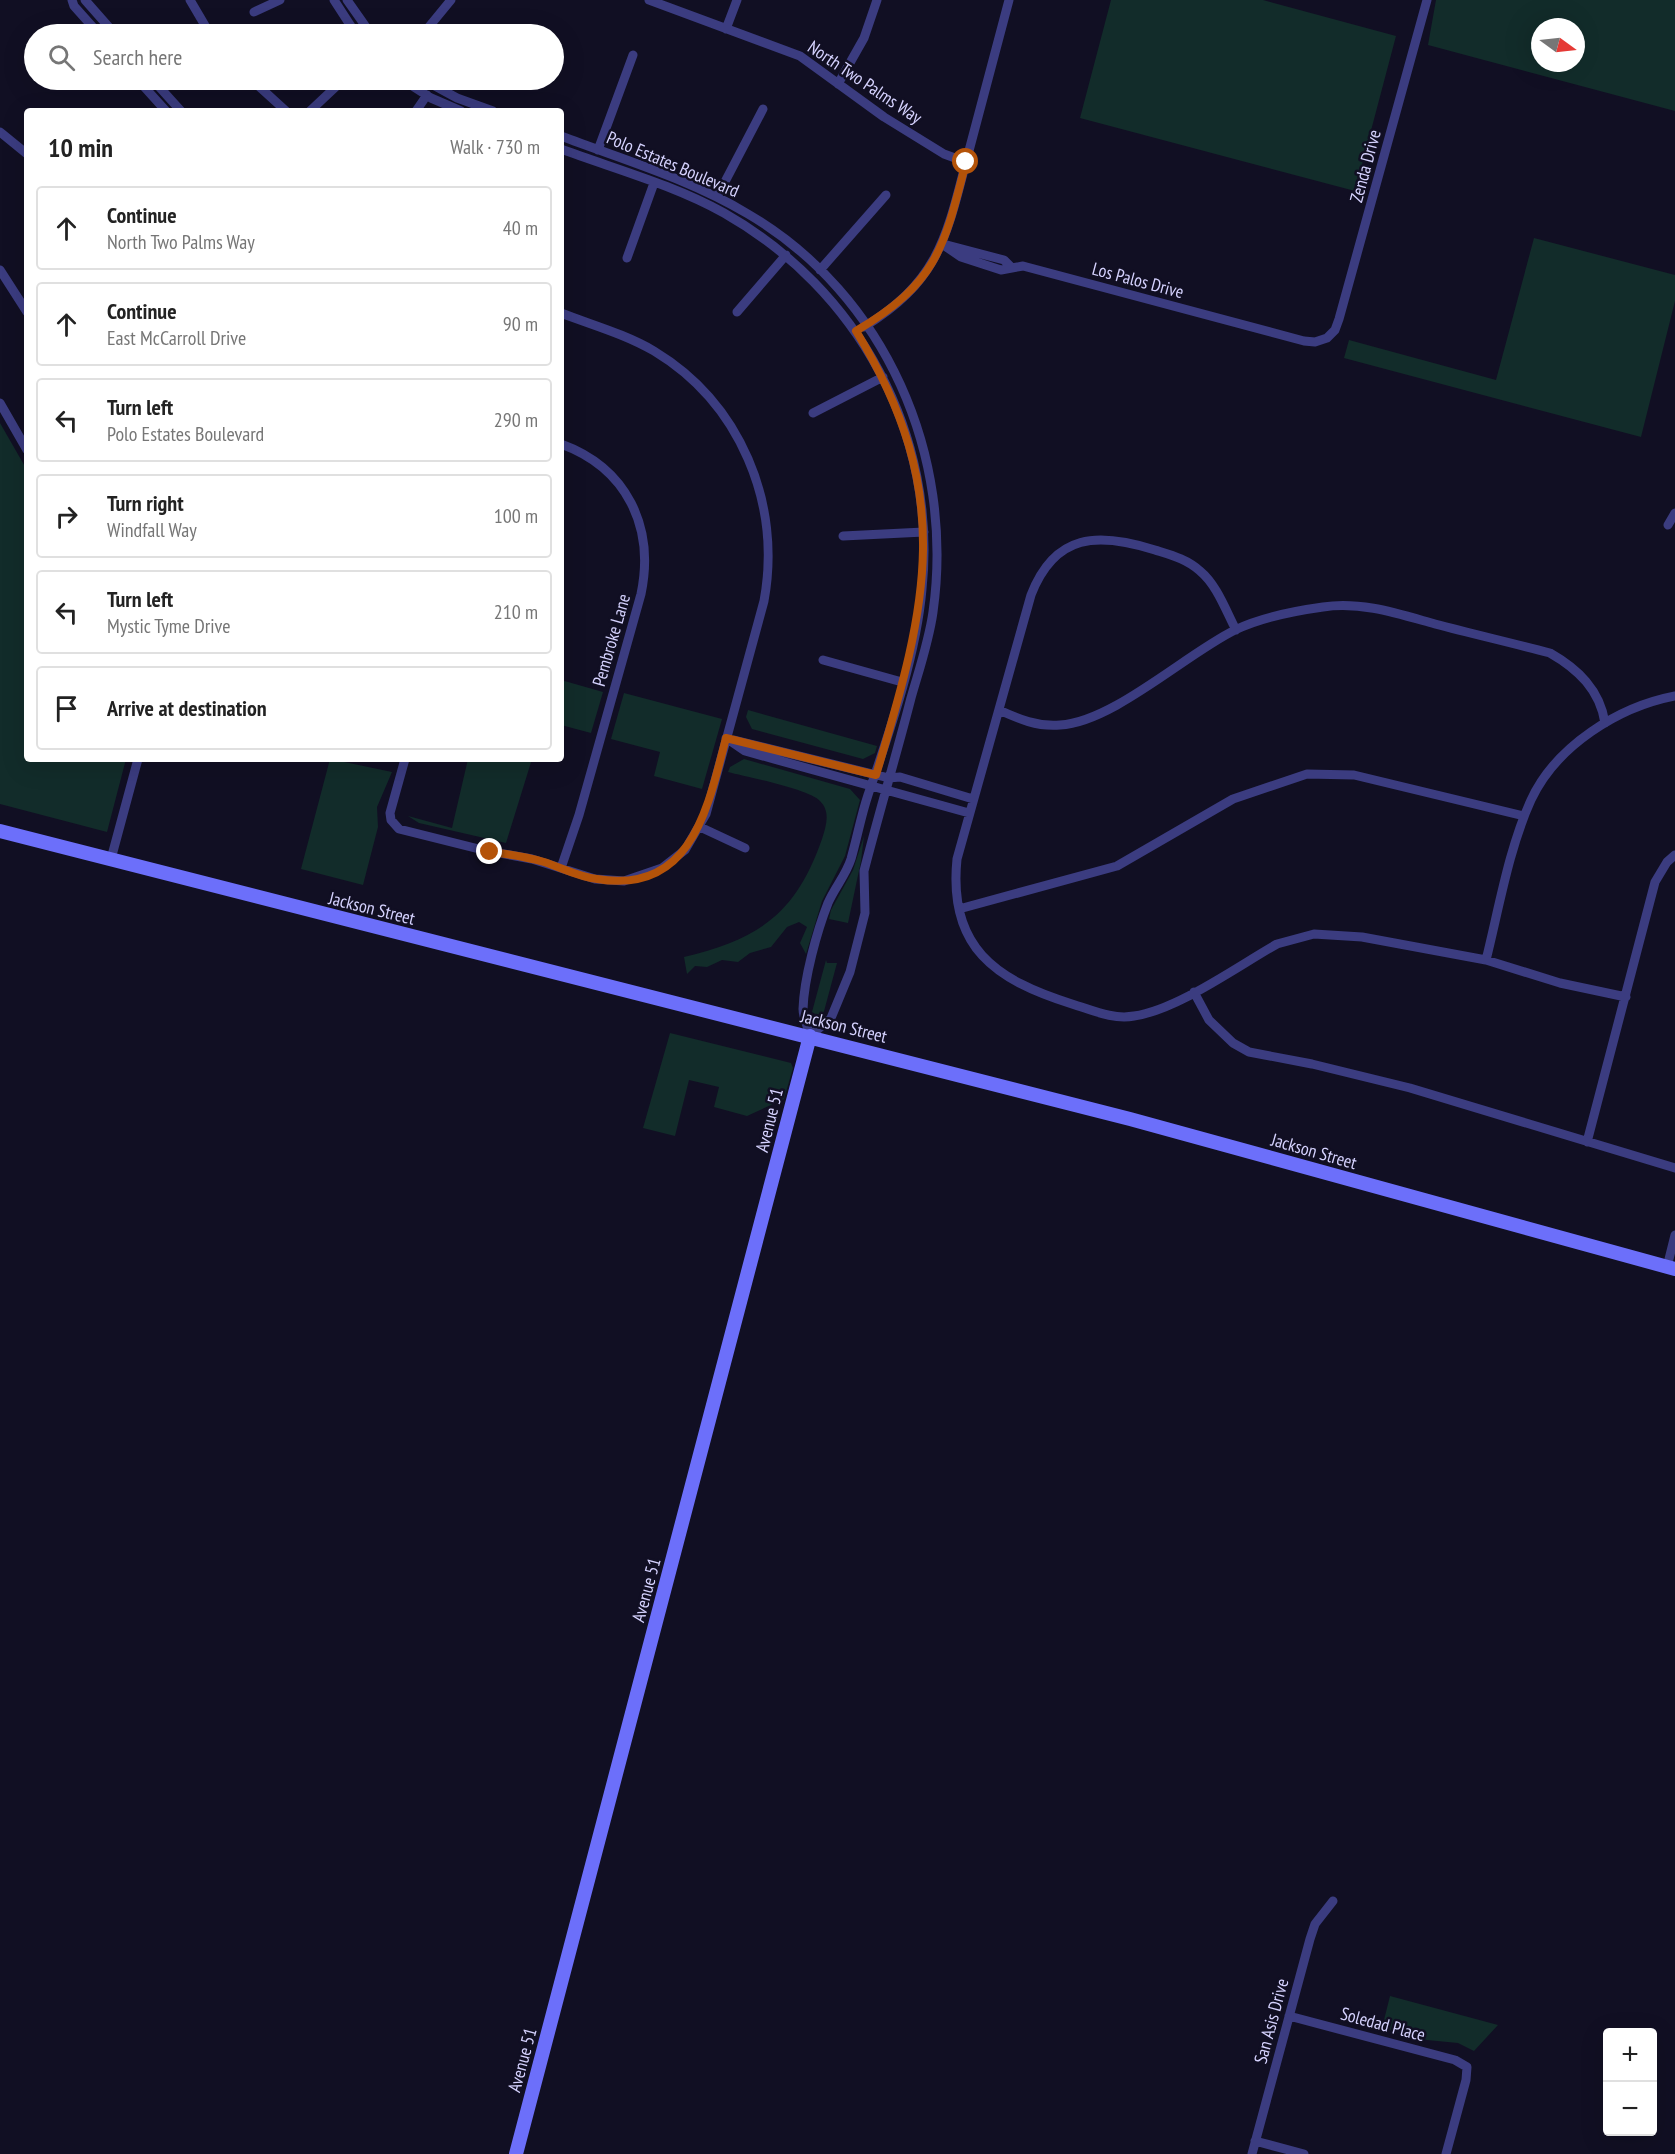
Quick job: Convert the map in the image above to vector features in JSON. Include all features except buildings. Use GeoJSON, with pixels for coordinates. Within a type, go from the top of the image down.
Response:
{"type":"FeatureCollection","features":[{"type":"Feature","properties":{"kind":"main road","name":"Jackson Street"},"geometry":{"type":"LineString","coordinates":[[0,831],[1130,1119],[1671,1268]]}},
{"type":"Feature","properties":{"kind":"main road","name":"Avenue 51"},"geometry":{"type":"LineString","coordinates":[[516,2154],[810,1036]]}},
{"type":"Feature","properties":{"kind":"street"},"geometry":{"type":"LineString","coordinates":[[72,0],[74,6],[90,24]]}},
{"type":"Feature","properties":{"kind":"street"},"geometry":{"type":"LineString","coordinates":[[85,0],[106,24]]}},
{"type":"Feature","properties":{"kind":"street"},"geometry":{"type":"LineString","coordinates":[[190,0],[204,24]]}},
{"type":"Feature","properties":{"kind":"street"},"geometry":{"type":"LineString","coordinates":[[254,12],[280,0]]}},
{"type":"Feature","properties":{"kind":"street"},"geometry":{"type":"LineString","coordinates":[[334,0],[350,24]]}},
{"type":"Feature","properties":{"kind":"street"},"geometry":{"type":"LineString","coordinates":[[347,0],[364,24]]}},
{"type":"Feature","properties":{"kind":"street"},"geometry":{"type":"LineString","coordinates":[[432,24],[452,0]]}},
{"type":"Feature","properties":{"kind":"street","name":"North Two Palms Way"},"geometry":{"type":"LineString","coordinates":[[649,0],[800,56],[884,117],[944,154],[966,162]]}},
{"type":"Feature","properties":{"kind":"street"},"geometry":{"type":"LineString","coordinates":[[726,29],[737,0]]}},
{"type":"Feature","properties":{"kind":"street"},"geometry":{"type":"LineString","coordinates":[[838,84],[864,38],[877,0]]}},
{"type":"Feature","properties":{"kind":"street"},"geometry":{"type":"LineString","coordinates":[[856,331],[913,290],[942,244],[950,225],[1009,0]]}},
{"type":"Feature","properties":{"kind":"street","name":"Zenda Drive"},"geometry":{"type":"LineString","coordinates":[[1327,338],[1335,330],[1351,283],[1427,0]]}},
{"type":"Feature","properties":{"kind":"street"},"geometry":{"type":"LineString","coordinates":[[598,150],[633,55]]}},
{"type":"Feature","properties":{"kind":"street"},"geometry":{"type":"LineString","coordinates":[[147,90],[163,108]]}},
{"type":"Feature","properties":{"kind":"street"},"geometry":{"type":"LineString","coordinates":[[162,90],[178,108]]}},
{"type":"Feature","properties":{"kind":"street"},"geometry":{"type":"LineString","coordinates":[[263,90],[283,108]]}},
{"type":"Feature","properties":{"kind":"street"},"geometry":{"type":"LineString","coordinates":[[313,108],[332,90]]}},
{"type":"Feature","properties":{"kind":"street"},"geometry":{"type":"LineString","coordinates":[[419,90],[455,108]]}},
{"type":"Feature","properties":{"kind":"street"},"geometry":{"type":"LineString","coordinates":[[442,90],[485,108]]}},
{"type":"Feature","properties":{"kind":"street"},"geometry":{"type":"LineString","coordinates":[[418,108],[427,95]]}},
{"type":"Feature","properties":{"kind":"street"},"geometry":{"type":"LineString","coordinates":[[717,197],[763,109]]}},
{"type":"Feature","properties":{"kind":"street"},"geometry":{"type":"LineString","coordinates":[[0,132],[24,152]]}},
{"type":"Feature","properties":{"kind":"street","name":"Polo Estates Boulevard"},"geometry":{"type":"LineString","coordinates":[[564,137],[717,197],[774,232],[820,270],[867,325],[898,377],[921,434],[933,486],[938,539],[936,592],[928,637],[864,871],[865,913],[850,972],[831,1018],[810,1036],[803,1010],[811,961],[828,903],[850,861],[902,682],[919,613],[924,532],[920,487],[914,460],[897,408],[883,377],[856,331],[826,293],[786,255],[721,211],[654,183],[564,150]]}},
{"type":"Feature","properties":{"kind":"street"},"geometry":{"type":"LineString","coordinates":[[627,258],[654,183]]}},
{"type":"Feature","properties":{"kind":"street"},"geometry":{"type":"LineString","coordinates":[[820,270],[886,195]]}},
{"type":"Feature","properties":{"kind":"street","name":"Los Palos Drive"},"geometry":{"type":"LineString","coordinates":[[942,244],[961,257],[1001,270],[1023,266],[1304,341],[1315,342],[1327,338]]}},
{"type":"Feature","properties":{"kind":"street"},"geometry":{"type":"LineString","coordinates":[[737,312],[786,255]]}},
{"type":"Feature","properties":{"kind":"street"},"geometry":{"type":"LineString","coordinates":[[0,270],[24,307]]}},
{"type":"Feature","properties":{"kind":"street"},"geometry":{"type":"LineString","coordinates":[[404,762],[390,813],[395,825],[405,832],[532,859],[595,879],[617,881],[639,878],[674,860],[685,850],[700,827],[769,573],[766,516],[751,463],[724,415],[691,379],[654,351],[564,314]]}},
{"type":"Feature","properties":{"kind":"street"},"geometry":{"type":"LineString","coordinates":[[813,413],[883,377]]}},
{"type":"Feature","properties":{"kind":"street"},"geometry":{"type":"LineString","coordinates":[[0,403],[24,445]]}},
{"type":"Feature","properties":{"kind":"street","name":"Pembroke Lane"},"geometry":{"type":"LineString","coordinates":[[561,868],[579,815],[646,571],[642,529],[623,490],[599,464],[565,445]]}},
{"type":"Feature","properties":{"kind":"street"},"geometry":{"type":"LineString","coordinates":[[1668,525],[1675,513]]}},
{"type":"Feature","properties":{"kind":"street"},"geometry":{"type":"LineString","coordinates":[[843,536],[924,532]]}},
{"type":"Feature","properties":{"kind":"street"},"geometry":{"type":"LineString","coordinates":[[1236,630],[1210,582],[1188,561],[1130,542],[1105,539],[1073,544],[1055,554],[1037,579],[957,859],[955,885],[963,927],[974,947],[994,968],[1016,982],[1056,999],[1107,1015],[1132,1017],[1156,1011],[1194,992],[1277,944],[1314,934],[1362,936],[1486,960],[1560,983],[1626,997]]}},
{"type":"Feature","properties":{"kind":"street"},"geometry":{"type":"LineString","coordinates":[[999,710],[1029,723],[1060,725],[1076,723],[1115,705],[1236,630],[1276,615],[1323,606],[1350,605],[1379,609],[1550,653],[1588,682],[1602,706],[1605,723]]}},
{"type":"Feature","properties":{"kind":"street"},"geometry":{"type":"LineString","coordinates":[[823,660],[902,682]]}},
{"type":"Feature","properties":{"kind":"street"},"geometry":{"type":"LineString","coordinates":[[1486,960],[1524,816],[1545,777],[1564,755],[1605,723],[1646,702],[1675,696]]}},
{"type":"Feature","properties":{"kind":"street"},"geometry":{"type":"LineString","coordinates":[[726,738],[889,778],[900,777],[973,800]]}},
{"type":"Feature","properties":{"kind":"street"},"geometry":{"type":"LineString","coordinates":[[726,738],[745,751],[969,813]]}},
{"type":"Feature","properties":{"kind":"street"},"geometry":{"type":"LineString","coordinates":[[111,859],[137,762]]}},
{"type":"Feature","properties":{"kind":"street"},"geometry":{"type":"LineString","coordinates":[[959,909],[1117,866],[1233,799],[1307,774],[1354,776],[1524,816]]}},
{"type":"Feature","properties":{"kind":"street"},"geometry":{"type":"LineString","coordinates":[[700,827],[745,848]]}},
{"type":"Feature","properties":{"kind":"street"},"geometry":{"type":"LineString","coordinates":[[1587,1142],[1655,882],[1667,862],[1675,855]]}},
{"type":"Feature","properties":{"kind":"street"},"geometry":{"type":"LineString","coordinates":[[1194,992],[1209,1020],[1233,1043],[1249,1052],[1312,1064],[1410,1088],[1675,1168]]}},
{"type":"Feature","properties":{"kind":"street"},"geometry":{"type":"LineString","coordinates":[[1671,1268],[1675,1235]]}},
{"type":"Feature","properties":{"kind":"street","name":"San Asis Drive"},"geometry":{"type":"LineString","coordinates":[[1252,2154],[1310,1940],[1316,1924],[1333,1901]]}},
{"type":"Feature","properties":{"kind":"street","name":"Soledad Place"},"geometry":{"type":"LineString","coordinates":[[1289,2016],[1450,2059],[1467,2067],[1466,2080],[1446,2154]]}},
{"type":"Feature","properties":{"kind":"street"},"geometry":{"type":"LineString","coordinates":[[1255,2141],[1304,2154]]}},
{"type":"Feature","properties":{"kind":"green space"},"geometry":{"type":"Polygon","coordinates":[[[1111,0],[1263,0],[1396,36],[1355,191],[1080,118],[1111,0]]]}},
{"type":"Feature","properties":{"kind":"green space"},"geometry":{"type":"Polygon","coordinates":[[[1436,0],[1675,0],[1675,111],[1428,45],[1436,0]]]}},
{"type":"Feature","properties":{"kind":"green space"},"geometry":{"type":"Polygon","coordinates":[[[1534,238],[1675,275],[1675,301],[1641,437],[1344,358],[1349,340],[1496,380],[1534,238]]]}},
{"type":"Feature","properties":{"kind":"green space"},"geometry":{"type":"Polygon","coordinates":[[[0,423],[24,465],[24,762],[125,762],[107,832],[0,804],[0,423]]]}},
{"type":"Feature","properties":{"kind":"green space"},"geometry":{"type":"Polygon","coordinates":[[[564,681],[603,692],[591,733],[564,726],[564,681]]]}},
{"type":"Feature","properties":{"kind":"green space"},"geometry":{"type":"Polygon","coordinates":[[[624,693],[722,719],[702,789],[654,776],[660,752],[611,739],[624,693]]]}},
{"type":"Feature","properties":{"kind":"green space"},"geometry":{"type":"Polygon","coordinates":[[[748,710],[877,746],[875,753],[863,759],[752,729],[746,717],[748,710]]]}},
{"type":"Feature","properties":{"kind":"green space"},"geometry":{"type":"Polygon","coordinates":[[[744,759],[850,789],[860,800],[845,856],[822,901],[806,954],[800,943],[807,927],[799,922],[787,927],[771,947],[750,953],[738,962],[722,960],[707,967],[695,966],[687,974],[684,957],[734,942],[754,932],[787,905],[812,865],[825,829],[826,810],[814,797],[791,788],[728,772],[730,767],[744,759]]]}},
{"type":"Feature","properties":{"kind":"green space"},"geometry":{"type":"Polygon","coordinates":[[[329,762],[344,762],[392,772],[377,807],[378,827],[363,885],[301,869],[329,762]]]}},
{"type":"Feature","properties":{"kind":"green space"},"geometry":{"type":"Polygon","coordinates":[[[467,762],[531,762],[506,843],[419,823],[408,816],[452,828],[467,762]]]}},
{"type":"Feature","properties":{"kind":"green space"},"geometry":{"type":"Polygon","coordinates":[[[864,836],[848,923],[829,919],[831,910],[853,870],[864,836]]]}},
{"type":"Feature","properties":{"kind":"green space"},"geometry":{"type":"Polygon","coordinates":[[[826,960],[827,963],[837,963],[823,1015],[820,1017],[812,1012],[826,960]]]}},
{"type":"Feature","properties":{"kind":"green space"},"geometry":{"type":"Polygon","coordinates":[[[670,1033],[791,1063],[793,1068],[784,1099],[747,1116],[714,1107],[719,1087],[689,1080],[675,1136],[643,1128],[670,1033]]]}},
{"type":"Feature","properties":{"kind":"green space"},"geometry":{"type":"Polygon","coordinates":[[[1390,1996],[1498,2025],[1474,2051],[1458,2043],[1427,2040],[1382,2028],[1390,1996]]]}},
{"type":"Feature","properties":{"kind":"route"},"geometry":{"type":"LineString","coordinates":[[490,852],[532,859],[595,879],[624,880],[650,874],[674,860],[685,850],[700,827],[726,738],[876,775],[919,613],[924,562],[923,511],[914,460],[897,408],[885,381],[856,331],[900,302],[925,275],[950,225],[966,162]]}}]}
